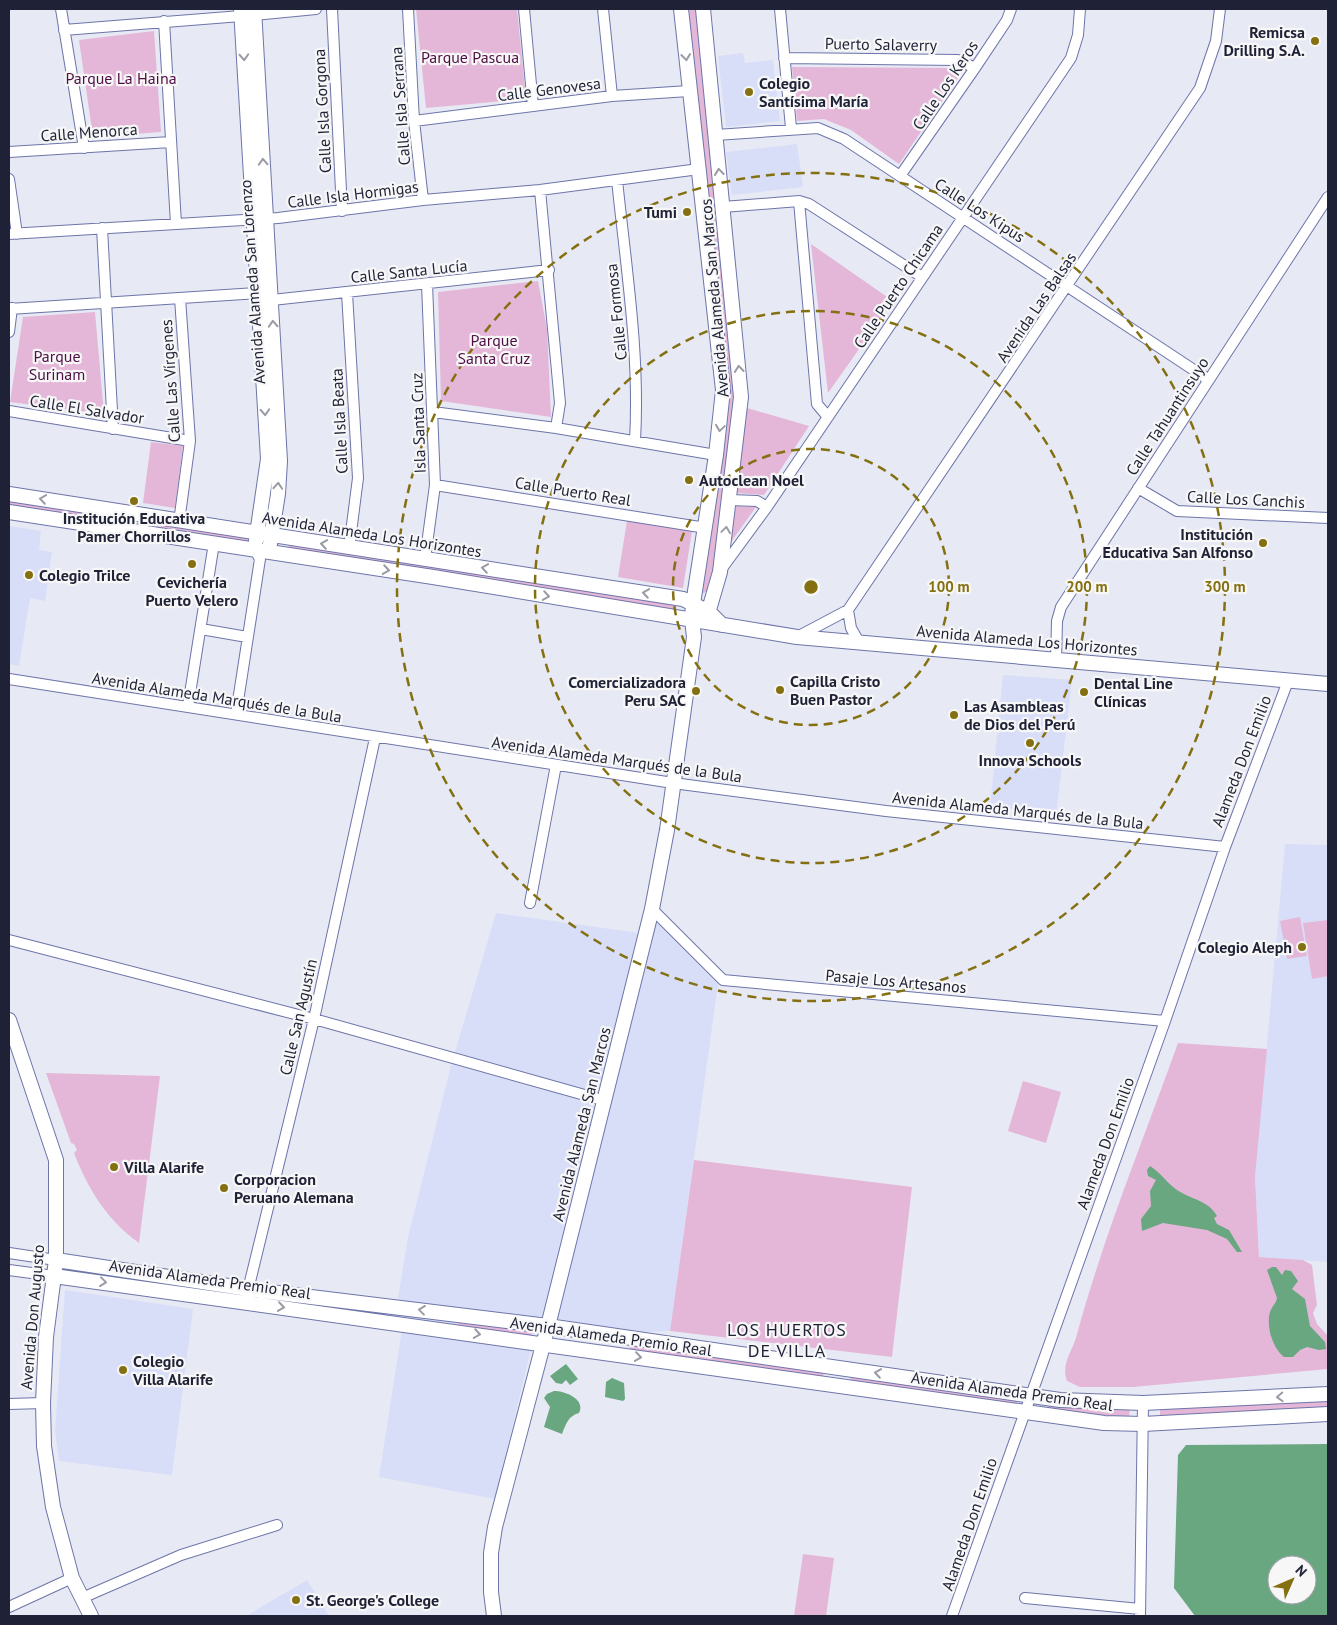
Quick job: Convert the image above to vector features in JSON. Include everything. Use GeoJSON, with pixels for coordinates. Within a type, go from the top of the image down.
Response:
{"type":"FeatureCollection","features":[{"type":"Feature","properties":{"kind":"street"},"geometry":{"type":"LineString","coordinates":[[61,9],[84,148]]}},
{"type":"Feature","properties":{"kind":"street"},"geometry":{"type":"LineString","coordinates":[[64,30],[248,12],[316,9]]}},
{"type":"Feature","properties":{"kind":"street","name":"Calle Isla Gorgona"},"geometry":{"type":"LineString","coordinates":[[332,9],[342,211]]}},
{"type":"Feature","properties":{"kind":"street","name":"Calle Isla Serrana"},"geometry":{"type":"LineString","coordinates":[[408,9],[414,121],[423,200]]}},
{"type":"Feature","properties":{"kind":"street"},"geometry":{"type":"LineString","coordinates":[[524,9],[533,106]]}},
{"type":"Feature","properties":{"kind":"street"},"geometry":{"type":"LineString","coordinates":[[603,9],[612,96]]}},
{"type":"Feature","properties":{"kind":"street","name":"Avenida Alameda San Marcos"},"geometry":{"type":"LineString","coordinates":[[681,9],[723,390],[706,528],[693,604],[702,618]]}},
{"type":"Feature","properties":{"kind":"street","name":"Avenida Alameda San Marcos"},"geometry":{"type":"LineString","coordinates":[[494,1616],[491,1592],[491,1553],[494,1527],[606,1101],[652,909],[674,783],[694,637],[720,572],[730,500],[742,397],[704,9]]}},
{"type":"Feature","properties":{"kind":"street"},"geometry":{"type":"LineString","coordinates":[[780,9],[791,128]]}},
{"type":"Feature","properties":{"kind":"street","name":"Calle Los Keros"},"geometry":{"type":"LineString","coordinates":[[900,176],[1007,20],[1011,9]]}},
{"type":"Feature","properties":{"kind":"street","name":"Calle Puerto Chicama"},"geometry":{"type":"LineString","coordinates":[[720,572],[767,507],[1070,58],[1078,35],[1080,9]]}},
{"type":"Feature","properties":{"kind":"street","name":"Avenida Las Balsas"},"geometry":{"type":"LineString","coordinates":[[797,637],[848,610],[1068,286],[1200,88],[1216,41],[1220,9]]}},
{"type":"Feature","properties":{"kind":"street","name":"Avenida Alameda San Lorenzo"},"geometry":{"type":"LineString","coordinates":[[248,12],[260,219],[258,293],[268,459],[264,535],[261,553]]}},
{"type":"Feature","properties":{"kind":"street"},"geometry":{"type":"LineString","coordinates":[[164,21],[176,224]]}},
{"type":"Feature","properties":{"kind":"street","name":"Puerto Salaverry"},"geometry":{"type":"LineString","coordinates":[[784,58],[958,60],[975,68]]}},
{"type":"Feature","properties":{"kind":"street","name":"Calle Genovesa"},"geometry":{"type":"LineString","coordinates":[[414,121],[612,96],[689,91]]}},
{"type":"Feature","properties":{"kind":"street","name":"Calle Los Kipus"},"geometry":{"type":"LineString","coordinates":[[716,134],[791,128],[818,128],[844,140],[1209,380]]}},
{"type":"Feature","properties":{"kind":"street","name":"Calle Menorca"},"geometry":{"type":"LineString","coordinates":[[9,152],[171,142]]}},
{"type":"Feature","properties":{"kind":"street","name":"Calle Isla Hormigas"},"geometry":{"type":"LineString","coordinates":[[13,234],[260,219],[342,211],[423,200],[540,190],[699,169]]}},
{"type":"Feature","properties":{"kind":"street"},"geometry":{"type":"LineString","coordinates":[[9,179],[13,234]]}},
{"type":"Feature","properties":{"kind":"street","name":"Calle Formosa"},"geometry":{"type":"LineString","coordinates":[[617,180],[638,393],[635,441]]}},
{"type":"Feature","properties":{"kind":"street"},"geometry":{"type":"LineString","coordinates":[[540,190],[560,403],[556,428]]}},
{"type":"Feature","properties":{"kind":"street","name":"Calle Tahuantinsuyo"},"geometry":{"type":"LineString","coordinates":[[1056,660],[1057,620],[1061,607],[1328,197]]}},
{"type":"Feature","properties":{"kind":"street"},"geometry":{"type":"LineString","coordinates":[[723,207],[799,201],[810,204],[922,277]]}},
{"type":"Feature","properties":{"kind":"street"},"geometry":{"type":"LineString","coordinates":[[799,201],[817,404],[828,417]]}},
{"type":"Feature","properties":{"kind":"street","name":"Avenida Alameda San Lorenzo"},"geometry":{"type":"LineString","coordinates":[[260,219],[272,300],[280,461],[278,494],[264,535]]}},
{"type":"Feature","properties":{"kind":"street"},"geometry":{"type":"LineString","coordinates":[[102,228],[112,429]]}},
{"type":"Feature","properties":{"kind":"street","name":"Calle Santa Lucía"},"geometry":{"type":"LineString","coordinates":[[272,300],[549,270]]}},
{"type":"Feature","properties":{"kind":"street","name":"Isla Santa Cruz"},"geometry":{"type":"LineString","coordinates":[[426,559],[435,485],[434,412],[427,284]]}},
{"type":"Feature","properties":{"kind":"street"},"geometry":{"type":"LineString","coordinates":[[9,332],[10,308],[258,293]]}},
{"type":"Feature","properties":{"kind":"street","name":"Calle Isla Beata"},"geometry":{"type":"LineString","coordinates":[[347,293],[358,478],[349,548]]}},
{"type":"Feature","properties":{"kind":"street","name":"Calle Las Vírgenes"},"geometry":{"type":"LineString","coordinates":[[179,522],[190,441],[180,298]]}},
{"type":"Feature","properties":{"kind":"street","name":"Calle El Salvador"},"geometry":{"type":"LineString","coordinates":[[9,412],[190,441]]}},
{"type":"Feature","properties":{"kind":"street"},"geometry":{"type":"LineString","coordinates":[[434,412],[556,428],[716,455]]}},
{"type":"Feature","properties":{"kind":"street","name":"Calle Puerto Real"},"geometry":{"type":"LineString","coordinates":[[435,485],[706,528]]}},
{"type":"Feature","properties":{"kind":"street","name":"Calle Los Canchis"},"geometry":{"type":"LineString","coordinates":[[1138,488],[1176,511],[1328,518]]}},
{"type":"Feature","properties":{"kind":"street","name":"Avenida Alameda Los Horizontes"},"geometry":{"type":"LineString","coordinates":[[9,494],[683,599],[693,604]]}},
{"type":"Feature","properties":{"kind":"street"},"geometry":{"type":"LineString","coordinates":[[730,500],[757,501],[767,507]]}},
{"type":"Feature","properties":{"kind":"street","name":"Avenida Alameda Los Horizontes"},"geometry":{"type":"LineString","coordinates":[[9,512],[214,543],[261,553],[702,618],[723,625],[797,637],[1328,684]]}},
{"type":"Feature","properties":{"kind":"street"},"geometry":{"type":"LineString","coordinates":[[188,706],[214,543]]}},
{"type":"Feature","properties":{"kind":"street"},"geometry":{"type":"LineString","coordinates":[[236,714],[261,553]]}},
{"type":"Feature","properties":{"kind":"street"},"geometry":{"type":"LineString","coordinates":[[848,610],[852,628],[860,644]]}},
{"type":"Feature","properties":{"kind":"street"},"geometry":{"type":"LineString","coordinates":[[201,629],[247,637]]}},
{"type":"Feature","properties":{"kind":"street","name":"Avenida Alameda Marqués de la Bula"},"geometry":{"type":"LineString","coordinates":[[9,679],[188,706],[375,738],[674,783],[886,811],[1225,847]]}},
{"type":"Feature","properties":{"kind":"street","name":"Alameda Don Emilio"},"geometry":{"type":"LineString","coordinates":[[952,1616],[1165,1022],[1225,847],[1288,681]]}},
{"type":"Feature","properties":{"kind":"street","name":"Calle San Agustín"},"geometry":{"type":"LineString","coordinates":[[246,1295],[314,1019],[375,738]]}},
{"type":"Feature","properties":{"kind":"street"},"geometry":{"type":"LineString","coordinates":[[530,903],[556,765]]}},
{"type":"Feature","properties":{"kind":"street","name":"Pasaje Los Artesanos"},"geometry":{"type":"LineString","coordinates":[[652,909],[723,980],[1165,1022]]}},
{"type":"Feature","properties":{"kind":"street"},"geometry":{"type":"LineString","coordinates":[[9,940],[314,1019],[606,1101]]}},
{"type":"Feature","properties":{"kind":"street","name":"Avenida Don Augusto"},"geometry":{"type":"LineString","coordinates":[[9,1020],[56,1160],[56,1260],[46,1337],[43,1403],[44,1446],[53,1507],[72,1578],[90,1616]]}},
{"type":"Feature","properties":{"kind":"street","name":"Avenida Alameda Premio Real"},"geometry":{"type":"LineString","coordinates":[[9,1253],[56,1260],[168,1284]]}},
{"type":"Feature","properties":{"kind":"street","name":"Avenida Alameda Premio Real"},"geometry":{"type":"LineString","coordinates":[[9,1270],[54,1276],[168,1284],[246,1295],[395,1323],[1104,1423],[1143,1424],[1328,1414]]}},
{"type":"Feature","properties":{"kind":"street","name":"Avenida Alameda Premio Real"},"geometry":{"type":"LineString","coordinates":[[246,1295],[397,1307],[445,1313],[1030,1395],[1102,1403],[1143,1403],[1328,1394]]}},
{"type":"Feature","properties":{"kind":"street"},"geometry":{"type":"LineString","coordinates":[[395,1323],[397,1307]]}},
{"type":"Feature","properties":{"kind":"street"},"geometry":{"type":"LineString","coordinates":[[443,1329],[445,1313]]}},
{"type":"Feature","properties":{"kind":"street"},"geometry":{"type":"LineString","coordinates":[[9,1404],[43,1403]]}},
{"type":"Feature","properties":{"kind":"street"},"geometry":{"type":"LineString","coordinates":[[1025,1598],[1140,1613],[1143,1403]]}},
{"type":"Feature","properties":{"kind":"street"},"geometry":{"type":"LineString","coordinates":[[82,1598],[181,1555],[277,1525]]}},
{"type":"Feature","properties":{"kind":"street"},"geometry":{"type":"LineString","coordinates":[[9,1607],[72,1578]]}},
{"type":"Feature","properties":{"kind":"shaded area","name":"Colegio Santísima María"},"geometry":{"type":"Polygon","coordinates":[[[743,53],[745,63],[773,60],[780,121],[726,127],[718,56],[743,53]]]}},
{"type":"Feature","properties":{"kind":"shaded area"},"geometry":{"type":"Polygon","coordinates":[[[797,144],[803,187],[732,195],[726,152],[797,144]]]}},
{"type":"Feature","properties":{"kind":"shaded area","name":"Colegio Trilce"},"geometry":{"type":"Polygon","coordinates":[[[9,526],[41,531],[39,550],[52,552],[45,601],[30,598],[19,666],[9,664],[9,526]]]}},
{"type":"Feature","properties":{"kind":"shaded area","name":"Innova Schools"},"geometry":{"type":"Polygon","coordinates":[[[1003,675],[1072,680],[1056,815],[990,806],[1003,675]]]}},
{"type":"Feature","properties":{"kind":"shaded area"},"geometry":{"type":"Polygon","coordinates":[[[1285,844],[1328,845],[1328,1262],[1259,1257],[1255,1177],[1285,844]]]}},
{"type":"Feature","properties":{"kind":"shaded area"},"geometry":{"type":"Polygon","coordinates":[[[496,913],[639,933],[659,923],[718,984],[670,1331],[640,1332],[539,1316],[495,1499],[379,1477],[406,1304],[398,1298],[408,1237],[451,1066],[496,913]]]}},
{"type":"Feature","properties":{"kind":"shaded area"},"geometry":{"type":"Polygon","coordinates":[[[1150,1166],[1177,1190],[1209,1207],[1217,1216],[1214,1218],[1217,1224],[1229,1230],[1242,1252],[1237,1252],[1227,1239],[1207,1230],[1163,1223],[1142,1231],[1141,1219],[1151,1206],[1150,1191],[1156,1180],[1148,1176],[1147,1170],[1150,1166]]]}},
{"type":"Feature","properties":{"kind":"shaded area"},"geometry":{"type":"Polygon","coordinates":[[[1276,1267],[1282,1275],[1285,1270],[1291,1271],[1298,1281],[1292,1289],[1305,1299],[1310,1326],[1325,1342],[1326,1349],[1319,1350],[1307,1347],[1300,1350],[1293,1357],[1284,1357],[1276,1348],[1271,1336],[1269,1323],[1270,1312],[1277,1298],[1267,1270],[1276,1267]]]}},
{"type":"Feature","properties":{"kind":"shaded area","name":"Colegio Villa Alarife"},"geometry":{"type":"Polygon","coordinates":[[[65,1290],[193,1309],[172,1475],[59,1461],[55,1431],[65,1290]]]}},
{"type":"Feature","properties":{"kind":"shaded area"},"geometry":{"type":"Polygon","coordinates":[[[566,1364],[578,1379],[570,1385],[566,1380],[562,1384],[556,1383],[550,1376],[566,1364]]]}},
{"type":"Feature","properties":{"kind":"shaded area"},"geometry":{"type":"Polygon","coordinates":[[[612,1378],[624,1383],[625,1399],[623,1401],[605,1397],[606,1382],[612,1378]]]}},
{"type":"Feature","properties":{"kind":"shaded area"},"geometry":{"type":"Polygon","coordinates":[[[554,1391],[569,1394],[580,1404],[579,1413],[570,1418],[562,1434],[544,1427],[550,1407],[544,1398],[547,1394],[554,1391]]]}},
{"type":"Feature","properties":{"kind":"shaded area"},"geometry":{"type":"Polygon","coordinates":[[[1328,1444],[1328,1616],[1195,1616],[1174,1588],[1178,1455],[1186,1445],[1328,1444]]]}},
{"type":"Feature","properties":{"kind":"shaded area","name":"St. George's College"},"geometry":{"type":"Polygon","coordinates":[[[307,1580],[329,1616],[246,1616],[302,1583],[307,1580]]]}},
{"type":"Feature","properties":{"kind":"green space","name":"Parque Pascua"},"geometry":{"type":"Polygon","coordinates":[[[416,9],[517,9],[526,99],[426,108],[416,9]]]}},
{"type":"Feature","properties":{"kind":"green space"},"geometry":{"type":"Polygon","coordinates":[[[687,9],[696,9],[734,371],[734,398],[714,566],[708,591],[701,594],[725,391],[687,9]]]}},
{"type":"Feature","properties":{"kind":"green space","name":"Parque La Haina"},"geometry":{"type":"Polygon","coordinates":[[[154,31],[161,132],[93,137],[79,40],[154,31]]]}},
{"type":"Feature","properties":{"kind":"green space"},"geometry":{"type":"Polygon","coordinates":[[[792,67],[956,68],[961,73],[899,164],[851,130],[824,119],[797,121],[792,67]]]}},
{"type":"Feature","properties":{"kind":"green space"},"geometry":{"type":"Polygon","coordinates":[[[811,244],[893,301],[828,393],[811,244]]]}},
{"type":"Feature","properties":{"kind":"green space","name":"Parque Santa Cruz"},"geometry":{"type":"Polygon","coordinates":[[[538,281],[547,329],[551,417],[441,401],[438,292],[538,281]]]}},
{"type":"Feature","properties":{"kind":"green space","name":"Parque Surinam"},"geometry":{"type":"Polygon","coordinates":[[[95,312],[104,414],[10,402],[23,317],[95,312]]]}},
{"type":"Feature","properties":{"kind":"green space"},"geometry":{"type":"Polygon","coordinates":[[[747,408],[809,426],[764,495],[736,493],[747,408]]]}},
{"type":"Feature","properties":{"kind":"green space"},"geometry":{"type":"Polygon","coordinates":[[[151,442],[183,446],[175,508],[143,503],[151,442]]]}},
{"type":"Feature","properties":{"kind":"green space"},"geometry":{"type":"Polygon","coordinates":[[[9,498],[250,536],[248,545],[9,508],[9,498]]]}},
{"type":"Feature","properties":{"kind":"green space"},"geometry":{"type":"Polygon","coordinates":[[[736,506],[756,507],[728,546],[736,506]]]}},
{"type":"Feature","properties":{"kind":"green space"},"geometry":{"type":"Polygon","coordinates":[[[627,521],[692,531],[683,588],[618,577],[627,521]]]}},
{"type":"Feature","properties":{"kind":"green space"},"geometry":{"type":"Polygon","coordinates":[[[289,542],[676,602],[675,611],[288,552],[289,542]]]}},
{"type":"Feature","properties":{"kind":"green space"},"geometry":{"type":"Polygon","coordinates":[[[1300,917],[1307,956],[1287,959],[1280,921],[1300,917]]]}},
{"type":"Feature","properties":{"kind":"green space"},"geometry":{"type":"Polygon","coordinates":[[[1328,920],[1328,976],[1312,979],[1303,923],[1328,920]]]}},
{"type":"Feature","properties":{"kind":"green space"},"geometry":{"type":"Polygon","coordinates":[[[1178,1043],[1267,1049],[1255,1177],[1259,1257],[1303,1260],[1312,1265],[1317,1305],[1313,1313],[1317,1324],[1328,1336],[1328,1369],[1133,1387],[1080,1387],[1067,1381],[1065,1370],[1067,1359],[1076,1338],[1098,1263],[1178,1043]]]}},
{"type":"Feature","properties":{"kind":"green space","name":"Villa Alarife"},"geometry":{"type":"Polygon","coordinates":[[[46,1073],[160,1076],[139,1243],[117,1224],[92,1191],[74,1153],[77,1150],[74,1144],[71,1143],[46,1073]]]}},
{"type":"Feature","properties":{"kind":"green space"},"geometry":{"type":"Polygon","coordinates":[[[1023,1081],[1061,1092],[1046,1143],[1008,1131],[1023,1081]]]}},
{"type":"Feature","properties":{"kind":"green space"},"geometry":{"type":"Polygon","coordinates":[[[694,1160],[912,1187],[892,1357],[670,1331],[694,1160]]]}},
{"type":"Feature","properties":{"kind":"green space"},"geometry":{"type":"Polygon","coordinates":[[[458,1321],[532,1331],[531,1337],[458,1328],[458,1321]]]}},
{"type":"Feature","properties":{"kind":"green space"},"geometry":{"type":"Polygon","coordinates":[[[630,1344],[824,1370],[823,1378],[629,1352],[630,1344]]]}},
{"type":"Feature","properties":{"kind":"green space"},"geometry":{"type":"Polygon","coordinates":[[[851,1375],[1018,1398],[1016,1406],[850,1383],[851,1375]]]}},
{"type":"Feature","properties":{"kind":"green space"},"geometry":{"type":"Polygon","coordinates":[[[1328,1400],[1328,1408],[1160,1417],[1160,1407],[1328,1400]]]}},
{"type":"Feature","properties":{"kind":"green space"},"geometry":{"type":"Polygon","coordinates":[[[1049,1403],[1101,1409],[1130,1409],[1129,1418],[1048,1410],[1049,1403]]]}},
{"type":"Feature","properties":{"kind":"green space"},"geometry":{"type":"Polygon","coordinates":[[[803,1554],[834,1558],[826,1616],[794,1616],[803,1554]]]}},
{"type":"Feature","properties":{"kind":"place","name":"Remicsa Drilling S.A."},"geometry":{"type":"Point","coordinates":[1315,41]}},
{"type":"Feature","properties":{"kind":"place","name":"Colegio Santísima María"},"geometry":{"type":"Point","coordinates":[749,92]}},
{"type":"Feature","properties":{"kind":"place","name":"Tumi"},"geometry":{"type":"Point","coordinates":[687,212]}},
{"type":"Feature","properties":{"kind":"place","name":"Autoclean Noel"},"geometry":{"type":"Point","coordinates":[689,480]}},
{"type":"Feature","properties":{"kind":"place","name":"Institución Educativa Pamer Chorrillos"},"geometry":{"type":"Point","coordinates":[134,501]}},
{"type":"Feature","properties":{"kind":"place","name":"Institución Educativa San Alfonso"},"geometry":{"type":"Point","coordinates":[1263,543]}},
{"type":"Feature","properties":{"kind":"place","name":"Cevichería Puerto Velero"},"geometry":{"type":"Point","coordinates":[192,564]}},
{"type":"Feature","properties":{"kind":"place","name":"Colegio Trilce"},"geometry":{"type":"Point","coordinates":[29,575]}},
{"type":"Feature","properties":{"kind":"place","name":"Capilla Cristo Buen Pastor"},"geometry":{"type":"Point","coordinates":[780,690]}},
{"type":"Feature","properties":{"kind":"place","name":"Comercializadora Peru SAC"},"geometry":{"type":"Point","coordinates":[696,691]}},
{"type":"Feature","properties":{"kind":"place","name":"Dental Line Clínicas"},"geometry":{"type":"Point","coordinates":[1084,692]}},
{"type":"Feature","properties":{"kind":"place","name":"Las Asambleas de Dios del Perú"},"geometry":{"type":"Point","coordinates":[954,715]}},
{"type":"Feature","properties":{"kind":"place","name":"Innova Schools"},"geometry":{"type":"Point","coordinates":[1030,743]}},
{"type":"Feature","properties":{"kind":"place","name":"Colegio Aleph"},"geometry":{"type":"Point","coordinates":[1302,947]}},
{"type":"Feature","properties":{"kind":"place","name":"Villa Alarife"},"geometry":{"type":"Point","coordinates":[114,1167]}},
{"type":"Feature","properties":{"kind":"place","name":"Corporacion Peruano Alemana"},"geometry":{"type":"Point","coordinates":[224,1188]}},
{"type":"Feature","properties":{"kind":"place","name":"Colegio Villa Alarife"},"geometry":{"type":"Point","coordinates":[123,1370]}},
{"type":"Feature","properties":{"kind":"place","name":"St. George's College"},"geometry":{"type":"Point","coordinates":[296,1600]}},
{"type":"Feature","properties":{"kind":"district","name":"LOS HUERTOS DE VILLA"},"geometry":{"type":"Point","coordinates":[787,1339]}}]}
